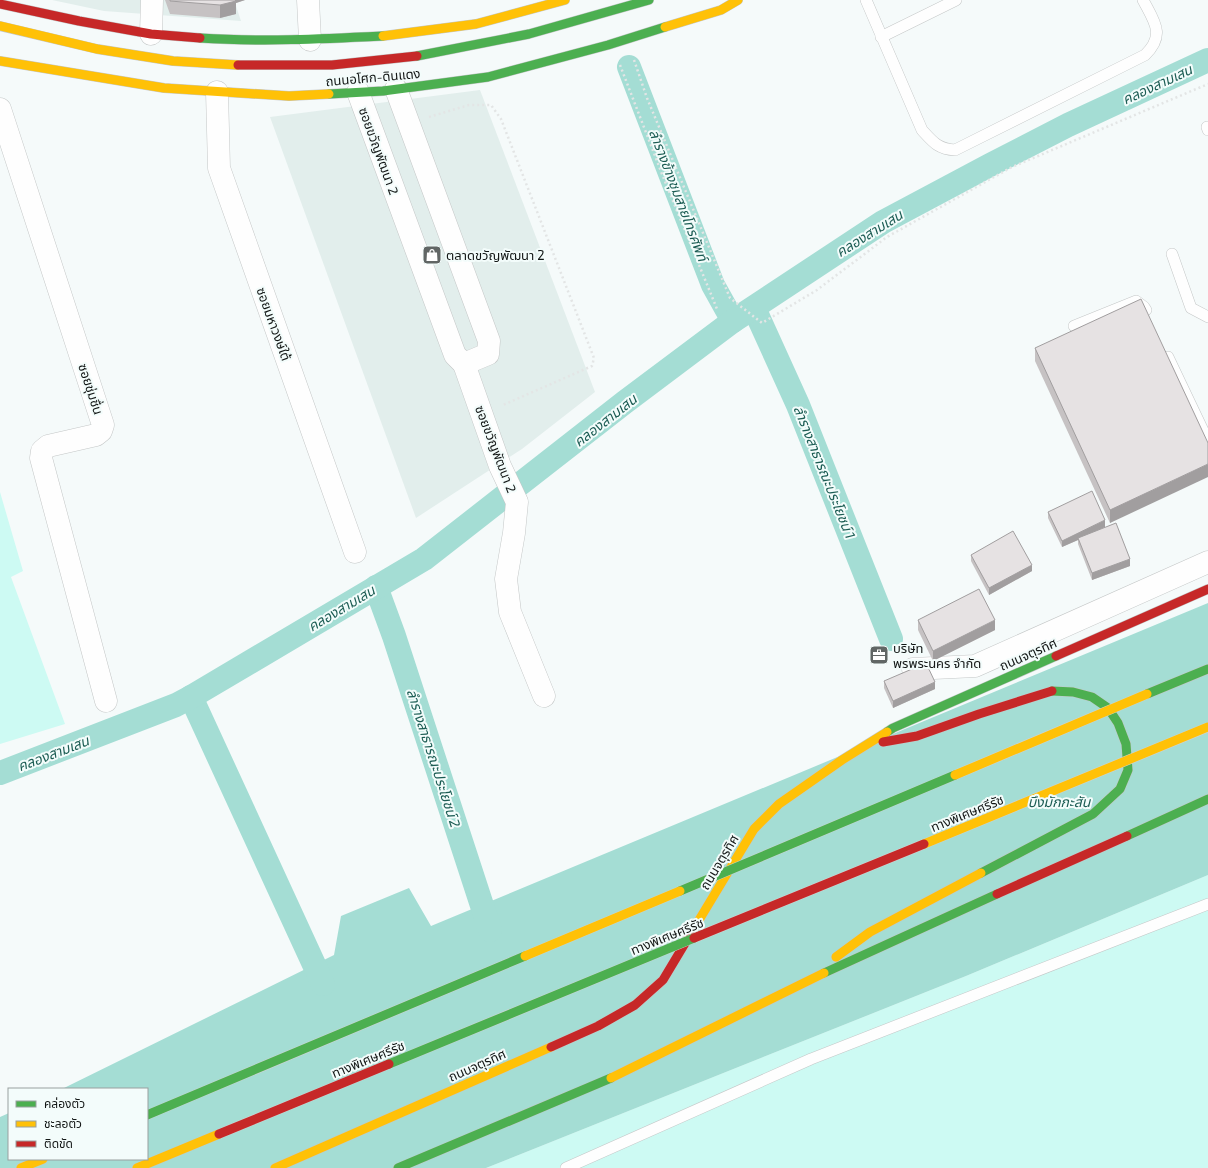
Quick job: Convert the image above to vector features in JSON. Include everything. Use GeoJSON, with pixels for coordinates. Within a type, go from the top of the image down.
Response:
{"type":"FeatureCollection","features":[{"type":"Feature","properties":{"kind":"main road"},"geometry":{"type":"LineString","coordinates":[[0,4],[79,21],[151,34],[233,40],[310,40],[392,36],[468,25],[566,0]]}},
{"type":"Feature","properties":{"kind":"main road","name":"ถนนอโศก-ดินแดง"},"geometry":{"type":"LineString","coordinates":[[0,26],[97,49],[173,61],[254,66],[324,65],[419,56],[529,34],[649,0]]}},
{"type":"Feature","properties":{"kind":"main road","name":"ถนนอโศก-ดินแดง"},"geometry":{"type":"LineString","coordinates":[[0,61],[164,88],[217,92],[289,96],[396,89],[488,77],[615,43],[721,10],[738,0]]}},
{"type":"Feature","properties":{"kind":"main road","name":"ถนนจตุรทิศ"},"geometry":{"type":"LineString","coordinates":[[275,1168],[598,1026],[635,1005],[663,980],[754,829],[779,804],[893,728],[1208,589]]}},
{"type":"Feature","properties":{"kind":"main road"},"geometry":{"type":"LineString","coordinates":[[148,1115],[1208,669]]}},
{"type":"Feature","properties":{"kind":"main road"},"geometry":{"type":"LineString","coordinates":[[797,984],[870,932],[1093,814],[1120,789],[1128,770],[1126,744],[1118,723],[1108,708],[1092,697],[1073,692],[1052,691],[979,714],[917,736],[866,745]]}},
{"type":"Feature","properties":{"kind":"main road","name":"ทางพิเศษศรีรัช"},"geometry":{"type":"LineString","coordinates":[[136,1168],[1208,727]]}},
{"type":"Feature","properties":{"kind":"main road"},"geometry":{"type":"LineString","coordinates":[[398,1168],[622,1073],[797,984],[1208,799]]}},
{"type":"Feature","properties":{"kind":"main road"},"geometry":{"type":"LineString","coordinates":[[21,1168],[41,1160]]}},
{"type":"Feature","properties":{"kind":"street"},"geometry":{"type":"LineString","coordinates":[[151,34],[152,0]]}},
{"type":"Feature","properties":{"kind":"street"},"geometry":{"type":"LineString","coordinates":[[308,0],[310,40]]}},
{"type":"Feature","properties":{"kind":"street"},"geometry":{"type":"LineString","coordinates":[[396,89],[489,341],[488,354],[464,364]]}},
{"type":"Feature","properties":{"kind":"street","name":"ซอยมหาวงษ์ใต้"},"geometry":{"type":"LineString","coordinates":[[217,92],[219,168],[355,552]]}},
{"type":"Feature","properties":{"kind":"street","name":"ซอยขวัญพัฒนา 2"},"geometry":{"type":"LineString","coordinates":[[358,92],[455,355],[464,364],[500,466],[517,502],[514,533],[506,579],[510,612],[544,696]]}},
{"type":"Feature","properties":{"kind":"street","name":"ซอยชุ่มชื่น"},"geometry":{"type":"LineString","coordinates":[[0,108],[103,425],[101,431],[96,435],[48,446],[42,451],[41,458],[106,701]]}},
{"type":"Feature","properties":{"kind":"street"},"geometry":{"type":"LineString","coordinates":[[913,669],[975,666],[1208,562]]}},
{"type":"Feature","properties":{"kind":"lane"},"geometry":{"type":"LineString","coordinates":[[866,0],[922,130],[940,147],[955,150],[1145,55],[1152,48],[1156,39],[1156,29],[1153,19],[1143,0]]}},
{"type":"Feature","properties":{"kind":"lane"},"geometry":{"type":"LineString","coordinates":[[882,37],[956,0]]}},
{"type":"Feature","properties":{"kind":"lane"},"geometry":{"type":"LineString","coordinates":[[1172,254],[1190,308],[1208,317]]}},
{"type":"Feature","properties":{"kind":"lane"},"geometry":{"type":"LineString","coordinates":[[1074,326],[1136,301],[1144,307],[1151,321]]}},
{"type":"Feature","properties":{"kind":"lane"},"geometry":{"type":"LineString","coordinates":[[1164,349],[1208,441]]}},
{"type":"Feature","properties":{"kind":"lane"},"geometry":{"type":"LineString","coordinates":[[566,1168],[810,1059],[1208,904]]}},
{"type":"Feature","properties":{"kind":"path"},"geometry":{"type":"LineString","coordinates":[[633,56],[647,98],[730,298],[762,323],[817,290],[887,238],[1012,167],[1208,84]]}},
{"type":"Feature","properties":{"kind":"path"},"geometry":{"type":"LineString","coordinates":[[619,61],[662,174],[718,310]]}},
{"type":"Feature","properties":{"kind":"path"},"geometry":{"type":"LineString","coordinates":[[408,123],[469,105],[491,105],[501,120],[594,358],[592,366],[482,414]]}},
{"type":"Feature","properties":{"kind":"shaded area"},"geometry":{"type":"Polygon","coordinates":[[[52,0],[234,0],[241,21],[104,11],[52,0]]]}},
{"type":"Feature","properties":{"kind":"shaded area","name":"ตลาดขวัญพัฒนา 2"},"geometry":{"type":"Polygon","coordinates":[[[480,90],[595,392],[522,449],[416,518],[270,117],[480,90]]]}},
{"type":"Feature","properties":{"kind":"shaded area"},"geometry":{"type":"Polygon","coordinates":[[[0,492],[23,571],[11,577],[65,724],[0,744],[0,492]]]}},
{"type":"Feature","properties":{"kind":"shaded area"},"geometry":{"type":"Polygon","coordinates":[[[1208,875],[1208,1168],[486,1168],[966,976],[1208,875]]]}},
{"type":"Feature","properties":{"kind":"water","name":"บึงมักกะสัน"},"geometry":{"type":"Polygon","coordinates":[[[1208,603],[1208,875],[966,976],[486,1168],[0,1168],[0,1117],[8,1113],[8,1160],[148,1160],[148,1088],[64,1088],[334,955],[341,916],[409,888],[431,926],[1208,603]]]}},
{"type":"Feature","properties":{"kind":"building"},"geometry":{"type":"Polygon","coordinates":[[[170,0],[235,0],[236,1],[220,5],[170,0]]]}},
{"type":"Feature","properties":{"kind":"building"},"geometry":{"type":"Polygon","coordinates":[[[1141,299],[1208,443],[1208,464],[1110,510],[1035,348],[1141,299]]]}},
{"type":"Feature","properties":{"kind":"building"},"geometry":{"type":"Polygon","coordinates":[[[1092,491],[1105,520],[1062,541],[1048,512],[1092,491]]]}},
{"type":"Feature","properties":{"kind":"building"},"geometry":{"type":"Polygon","coordinates":[[[1116,523],[1130,559],[1092,573],[1078,538],[1116,523]]]}},
{"type":"Feature","properties":{"kind":"building"},"geometry":{"type":"Polygon","coordinates":[[[1013,531],[1032,565],[989,588],[971,555],[1013,531]]]}},
{"type":"Feature","properties":{"kind":"building"},"geometry":{"type":"Polygon","coordinates":[[[979,589],[995,620],[933,651],[918,620],[979,589]]]}},
{"type":"Feature","properties":{"kind":"building"},"geometry":{"type":"Polygon","coordinates":[[[926,663],[935,682],[893,701],[884,681],[926,663]]]}},
{"type":"Feature","properties":{"kind":"waterway","name":"คลองสามเสน"},"geometry":{"type":"LineString","coordinates":[[0,773],[176,705],[191,697],[424,559],[625,402],[733,321],[883,222],[1068,125],[1208,60]]}},
{"type":"Feature","properties":{"kind":"waterway","name":"ลำรางข้างชุมสายโทรศัพท์"},"geometry":{"type":"LineString","coordinates":[[629,67],[713,285],[733,321]]}},
{"type":"Feature","properties":{"kind":"waterway","name":"ลํารางสาธารณะประโยชน์ 1"},"geometry":{"type":"LineString","coordinates":[[754,308],[798,405],[891,639]]}},
{"type":"Feature","properties":{"kind":"waterway","name":"ลํารางสาธารณะประโยชน์ 2"},"geometry":{"type":"LineString","coordinates":[[376,587],[394,636],[490,930]]}},
{"type":"Feature","properties":{"kind":"waterway"},"geometry":{"type":"LineString","coordinates":[[191,697],[323,984]]}},
{"type":"Feature","properties":{"kind":"traffic: fast"},"geometry":{"type":"LineString","coordinates":[[417,56],[529,34],[649,0]]}},
{"type":"Feature","properties":{"kind":"traffic: fast"},"geometry":{"type":"LineString","coordinates":[[329,94],[383,91],[488,77],[608,45],[665,27]]}},
{"type":"Feature","properties":{"kind":"traffic: fast"},"geometry":{"type":"LineString","coordinates":[[200,38],[269,40],[383,36]]}},
{"type":"Feature","properties":{"kind":"traffic: fast"},"geometry":{"type":"LineString","coordinates":[[887,732],[1056,656]]}},
{"type":"Feature","properties":{"kind":"traffic: fast"},"geometry":{"type":"LineString","coordinates":[[1147,694],[1208,669]]}},
{"type":"Feature","properties":{"kind":"traffic: fast"},"geometry":{"type":"LineString","coordinates":[[981,873],[1093,814],[1120,789],[1128,770],[1126,744],[1118,723],[1108,708],[1092,697],[1073,692],[1052,691]]}},
{"type":"Feature","properties":{"kind":"traffic: fast"},"geometry":{"type":"LineString","coordinates":[[680,891],[955,775]]}},
{"type":"Feature","properties":{"kind":"traffic: fast"},"geometry":{"type":"LineString","coordinates":[[1127,836],[1208,799]]}},
{"type":"Feature","properties":{"kind":"traffic: fast"},"geometry":{"type":"LineString","coordinates":[[824,973],[997,894]]}},
{"type":"Feature","properties":{"kind":"traffic: fast"},"geometry":{"type":"LineString","coordinates":[[389,1064],[694,938]]}},
{"type":"Feature","properties":{"kind":"traffic: fast"},"geometry":{"type":"LineString","coordinates":[[148,1115],[525,956]]}},
{"type":"Feature","properties":{"kind":"traffic: fast"},"geometry":{"type":"LineString","coordinates":[[398,1168],[611,1078]]}},
{"type":"Feature","properties":{"kind":"traffic: slow"},"geometry":{"type":"LineString","coordinates":[[383,36],[476,24],[565,0]]}},
{"type":"Feature","properties":{"kind":"traffic: slow"},"geometry":{"type":"LineString","coordinates":[[665,27],[721,10],[738,0]]}},
{"type":"Feature","properties":{"kind":"traffic: slow"},"geometry":{"type":"LineString","coordinates":[[0,26],[97,49],[173,61],[238,65]]}},
{"type":"Feature","properties":{"kind":"traffic: slow"},"geometry":{"type":"LineString","coordinates":[[0,61],[164,88],[289,96],[329,94]]}},
{"type":"Feature","properties":{"kind":"traffic: slow"},"geometry":{"type":"LineString","coordinates":[[955,775],[1147,694]]}},
{"type":"Feature","properties":{"kind":"traffic: slow"},"geometry":{"type":"LineString","coordinates":[[924,844],[1208,727]]}},
{"type":"Feature","properties":{"kind":"traffic: slow"},"geometry":{"type":"LineString","coordinates":[[696,925],[754,829],[779,804],[842,760],[887,732]]}},
{"type":"Feature","properties":{"kind":"traffic: slow"},"geometry":{"type":"LineString","coordinates":[[836,957],[870,932],[981,873]]}},
{"type":"Feature","properties":{"kind":"traffic: slow"},"geometry":{"type":"LineString","coordinates":[[525,956],[680,891]]}},
{"type":"Feature","properties":{"kind":"traffic: slow"},"geometry":{"type":"LineString","coordinates":[[611,1078],[824,973]]}},
{"type":"Feature","properties":{"kind":"traffic: slow"},"geometry":{"type":"LineString","coordinates":[[275,1168],[551,1047]]}},
{"type":"Feature","properties":{"kind":"traffic: slow"},"geometry":{"type":"LineString","coordinates":[[137,1168],[219,1134]]}},
{"type":"Feature","properties":{"kind":"traffic: slow"},"geometry":{"type":"LineString","coordinates":[[21,1168],[41,1160]]}},
{"type":"Feature","properties":{"kind":"traffic: jam"},"geometry":{"type":"LineString","coordinates":[[0,4],[79,21],[151,34],[200,38]]}},
{"type":"Feature","properties":{"kind":"traffic: jam"},"geometry":{"type":"LineString","coordinates":[[238,65],[332,65],[417,56]]}},
{"type":"Feature","properties":{"kind":"traffic: jam"},"geometry":{"type":"LineString","coordinates":[[1056,656],[1208,589]]}},
{"type":"Feature","properties":{"kind":"traffic: jam"},"geometry":{"type":"LineString","coordinates":[[883,742],[917,736],[979,714],[1052,691]]}},
{"type":"Feature","properties":{"kind":"traffic: jam"},"geometry":{"type":"LineString","coordinates":[[997,894],[1127,836]]}},
{"type":"Feature","properties":{"kind":"traffic: jam"},"geometry":{"type":"LineString","coordinates":[[694,938],[924,844]]}},
{"type":"Feature","properties":{"kind":"traffic: jam"},"geometry":{"type":"LineString","coordinates":[[551,1047],[598,1026],[635,1005],[663,980],[696,925]]}},
{"type":"Feature","properties":{"kind":"traffic: jam"},"geometry":{"type":"LineString","coordinates":[[219,1134],[389,1064]]}},
{"type":"Feature","properties":{"kind":"place","name":"ตลาดขวัญพัฒนา 2"},"geometry":{"type":"Point","coordinates":[432,255]}},
{"type":"Feature","properties":{"kind":"place","name":"บริษัท พรพระนคร จำกัด"},"geometry":{"type":"Point","coordinates":[879,655]}}]}
